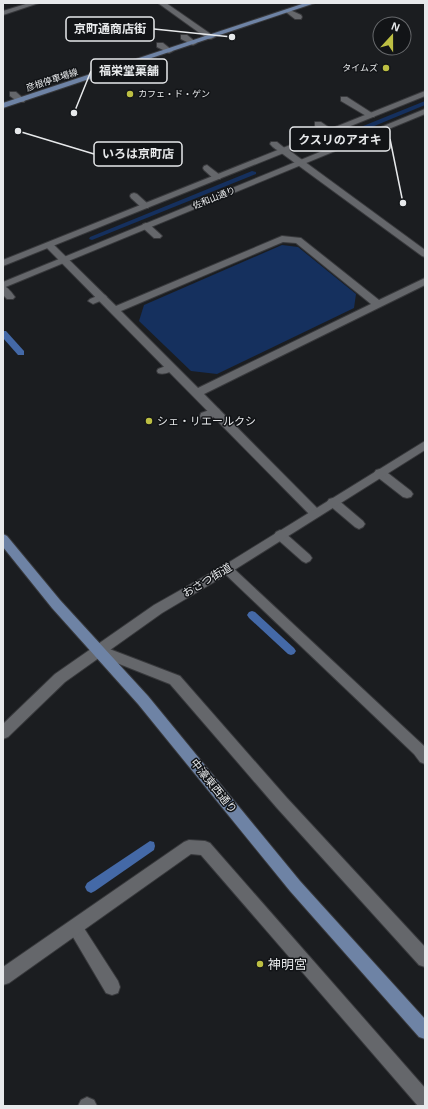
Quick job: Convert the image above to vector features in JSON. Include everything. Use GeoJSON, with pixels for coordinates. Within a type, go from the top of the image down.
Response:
{"type":"FeatureCollection","features":[{"type":"Feature","properties":{"kind":"main road","name":"彦根停車場線"},"geometry":{"type":"LineString","coordinates":[[3,106],[312,3]]}},
{"type":"Feature","properties":{"kind":"main road","name":"中濠東西通り"},"geometry":{"type":"LineString","coordinates":[[3,539],[56,604],[144,700],[295,886],[425,1031]]}},
{"type":"Feature","properties":{"kind":"street"},"geometry":{"type":"LineString","coordinates":[[3,13],[36,3]]}},
{"type":"Feature","properties":{"kind":"street"},"geometry":{"type":"LineString","coordinates":[[161,3],[211,37]]}},
{"type":"Feature","properties":{"kind":"street"},"geometry":{"type":"LineString","coordinates":[[288,11],[298,17]]}},
{"type":"Feature","properties":{"kind":"street"},"geometry":{"type":"LineString","coordinates":[[184,37],[193,43]]}},
{"type":"Feature","properties":{"kind":"street"},"geometry":{"type":"LineString","coordinates":[[160,45],[169,51]]}},
{"type":"Feature","properties":{"kind":"street","name":"佐和山通り"},"geometry":{"type":"LineString","coordinates":[[3,263],[425,93]]}},
{"type":"Feature","properties":{"kind":"street"},"geometry":{"type":"LineString","coordinates":[[13,94],[21,100]]}},
{"type":"Feature","properties":{"kind":"street"},"geometry":{"type":"LineString","coordinates":[[344,99],[371,115]]}},
{"type":"Feature","properties":{"kind":"street","name":"佐和山通り"},"geometry":{"type":"LineString","coordinates":[[3,285],[425,112]]}},
{"type":"Feature","properties":{"kind":"street"},"geometry":{"type":"LineString","coordinates":[[318,124],[330,131]]}},
{"type":"Feature","properties":{"kind":"street"},"geometry":{"type":"LineString","coordinates":[[274,144],[425,254]]}},
{"type":"Feature","properties":{"kind":"street"},"geometry":{"type":"LineString","coordinates":[[207,168],[217,177]]}},
{"type":"Feature","properties":{"kind":"street"},"geometry":{"type":"LineString","coordinates":[[134,196],[145,206]]}},
{"type":"Feature","properties":{"kind":"street"},"geometry":{"type":"LineString","coordinates":[[146,226],[157,236]]}},
{"type":"Feature","properties":{"kind":"street"},"geometry":{"type":"LineString","coordinates":[[115,310],[282,239],[298,240],[378,304]]}},
{"type":"Feature","properties":{"kind":"street"},"geometry":{"type":"LineString","coordinates":[[49,245],[98,299],[115,310],[166,369],[197,393],[210,414],[315,512]]}},
{"type":"Feature","properties":{"kind":"street"},"geometry":{"type":"LineString","coordinates":[[197,393],[425,281]]}},
{"type":"Feature","properties":{"kind":"street"},"geometry":{"type":"LineString","coordinates":[[3,289],[10,297]]}},
{"type":"Feature","properties":{"kind":"street","name":"おさつ街道"},"geometry":{"type":"LineString","coordinates":[[3,733],[60,678],[158,609],[425,445]]}},
{"type":"Feature","properties":{"kind":"street"},"geometry":{"type":"LineString","coordinates":[[380,473],[407,494]]}},
{"type":"Feature","properties":{"kind":"street"},"geometry":{"type":"LineString","coordinates":[[333,502],[359,524]]}},
{"type":"Feature","properties":{"kind":"street"},"geometry":{"type":"LineString","coordinates":[[280,535],[306,558]]}},
{"type":"Feature","properties":{"kind":"street"},"geometry":{"type":"LineString","coordinates":[[227,568],[423,751]]}},
{"type":"Feature","properties":{"kind":"street"},"geometry":{"type":"LineString","coordinates":[[99,650],[175,680],[282,803],[425,959]]}},
{"type":"Feature","properties":{"kind":"street"},"geometry":{"type":"LineString","coordinates":[[3,977],[189,847],[204,848],[425,1101]]}},
{"type":"Feature","properties":{"kind":"street"},"geometry":{"type":"LineString","coordinates":[[75,927],[112,986]]}},
{"type":"Feature","properties":{"kind":"shaded area"},"geometry":{"type":"Polygon","coordinates":[[[425,101],[425,105],[326,146],[321,145],[321,143],[425,101]]]}},
{"type":"Feature","properties":{"kind":"shaded area"},"geometry":{"type":"Polygon","coordinates":[[[252,171],[256,172],[256,174],[92,240],[89,239],[90,237],[252,171]]]}},
{"type":"Feature","properties":{"kind":"shaded area"},"geometry":{"type":"Polygon","coordinates":[[[282,245],[298,247],[356,294],[354,308],[217,374],[191,371],[139,321],[144,305],[282,245]]]}},
{"type":"Feature","properties":{"kind":"waterway"},"geometry":{"type":"LineString","coordinates":[[3,333],[21,353]]}},
{"type":"Feature","properties":{"kind":"waterway"},"geometry":{"type":"LineString","coordinates":[[252,615],[291,651]]}},
{"type":"Feature","properties":{"kind":"waterway"},"geometry":{"type":"LineString","coordinates":[[91,887],[150,846]]}},
{"type":"Feature","properties":{"kind":"place","name":"京町通商店街"},"geometry":{"type":"Point","coordinates":[232,37]}},
{"type":"Feature","properties":{"kind":"place","name":"タイムズ"},"geometry":{"type":"Point","coordinates":[386,68]}},
{"type":"Feature","properties":{"kind":"place","name":"カフェ・ド・ゲン"},"geometry":{"type":"Point","coordinates":[130,94]}},
{"type":"Feature","properties":{"kind":"place","name":"福栄堂菓舗"},"geometry":{"type":"Point","coordinates":[74,113]}},
{"type":"Feature","properties":{"kind":"place","name":"いろは京町店"},"geometry":{"type":"Point","coordinates":[18,131]}},
{"type":"Feature","properties":{"kind":"place","name":"クスリのアオキ"},"geometry":{"type":"Point","coordinates":[403,203]}},
{"type":"Feature","properties":{"kind":"place","name":"シェ・リエールクシ"},"geometry":{"type":"Point","coordinates":[149,421]}},
{"type":"Feature","properties":{"kind":"place","name":"神明宮"},"geometry":{"type":"Point","coordinates":[260,964]}}]}
